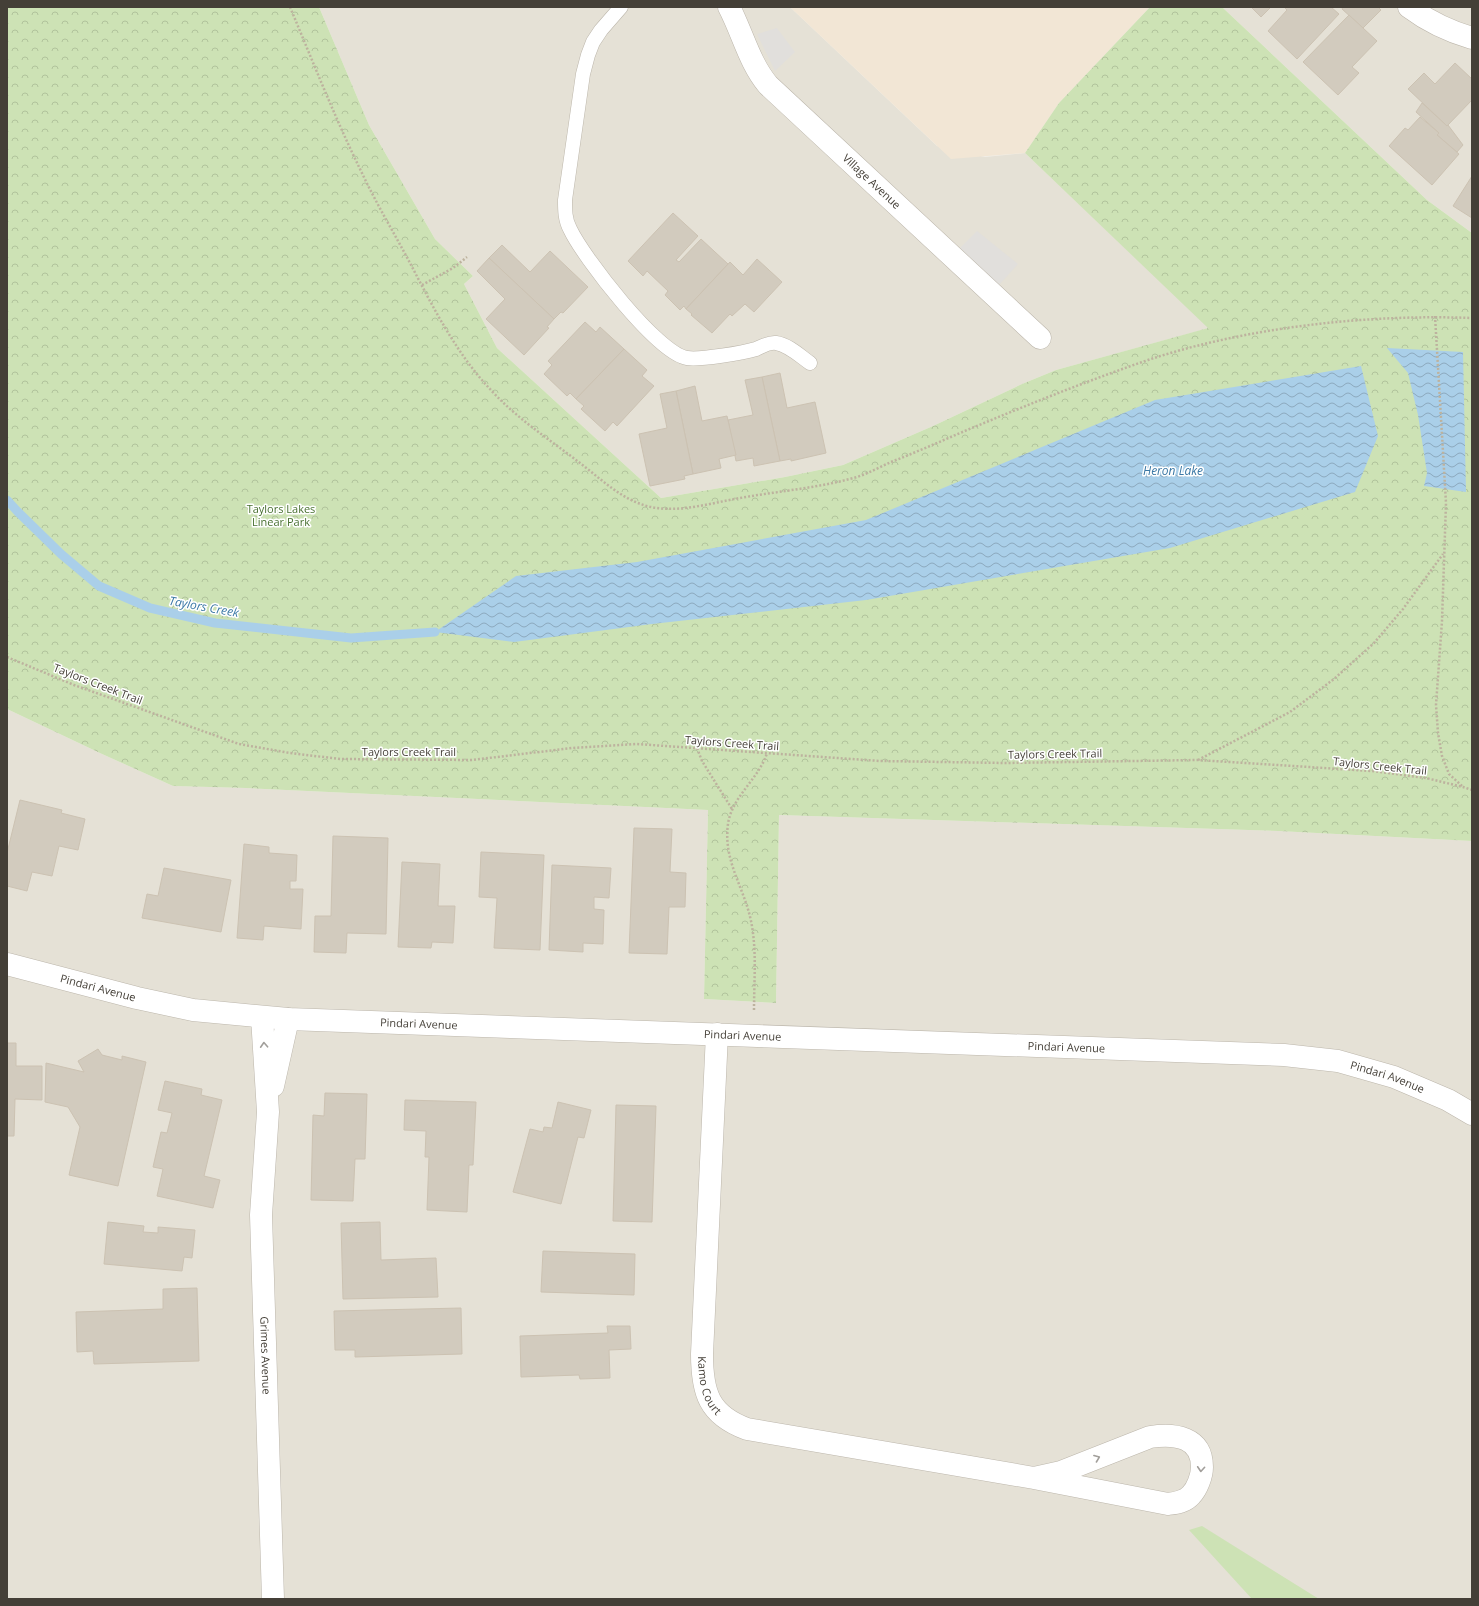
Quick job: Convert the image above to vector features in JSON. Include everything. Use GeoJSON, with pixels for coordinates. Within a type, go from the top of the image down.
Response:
{"type":"FeatureCollection","features":[{"type":"Feature","properties":{"kind":"street","name":"Village Avenue"},"geometry":{"type":"LineString","coordinates":[[729,7],[749,55],[760,76],[768,85],[1040,338]]}},
{"type":"Feature","properties":{"kind":"street"},"geometry":{"type":"LineString","coordinates":[[1409,7],[1436,25],[1472,38]]}},
{"type":"Feature","properties":{"kind":"street","name":"Pindari Avenue"},"geometry":{"type":"LineString","coordinates":[[7,964],[137,998],[179,1007],[288,1019],[1284,1055],[1338,1061],[1394,1077],[1448,1100],[1472,1114]]}},
{"type":"Feature","properties":{"kind":"street","name":"Grimes Avenue"},"geometry":{"type":"LineString","coordinates":[[262,1017],[268,1112],[261,1215],[273,1599]]}},
{"type":"Feature","properties":{"kind":"street","name":"Grimes Avenue"},"geometry":{"type":"LineString","coordinates":[[268,1112],[288,1019]]}},
{"type":"Feature","properties":{"kind":"street","name":"Kamo Court"},"geometry":{"type":"LineString","coordinates":[[717,1034],[702,1354],[702,1376],[706,1392],[713,1406],[732,1424],[747,1429],[1034,1478],[1168,1504],[1181,1502],[1191,1495],[1202,1474],[1202,1460],[1198,1449],[1189,1441],[1179,1436],[1164,1435],[1150,1437],[1061,1472],[1034,1478]]}},
{"type":"Feature","properties":{"kind":"lane"},"geometry":{"type":"LineString","coordinates":[[621,7],[601,30],[593,42],[583,74],[565,200],[565,216],[576,242],[626,308],[665,346],[678,356],[696,358],[725,354],[756,349],[774,342],[782,344],[810,364]]}},
{"type":"Feature","properties":{"kind":"path"},"geometry":{"type":"LineString","coordinates":[[422,285],[453,268],[467,257]]}},
{"type":"Feature","properties":{"kind":"path"},"geometry":{"type":"LineString","coordinates":[[1436,316],[1446,503],[1443,554],[1442,621],[1436,705],[1442,756],[1449,774],[1463,787]]}},
{"type":"Feature","properties":{"kind":"path"},"geometry":{"type":"LineString","coordinates":[[1197,760],[1290,712],[1334,679],[1374,643],[1403,609],[1443,554]]}},
{"type":"Feature","properties":{"kind":"path","name":"Taylors Creek Trail"},"geometry":{"type":"LineString","coordinates":[[7,657],[74,685],[239,744],[290,753],[340,759],[472,760],[607,745],[637,744],[880,761],[998,763],[1197,760],[1372,771],[1426,778],[1472,790]]}},
{"type":"Feature","properties":{"kind":"path"},"geometry":{"type":"LineString","coordinates":[[698,748],[702,761],[732,809]]}},
{"type":"Feature","properties":{"kind":"path"},"geometry":{"type":"LineString","coordinates":[[753,1036],[754,939],[746,905],[732,870],[728,854],[728,824],[732,809],[739,796],[758,771],[767,753]]}},
{"type":"Feature","properties":{"kind":"shaded area"},"geometry":{"type":"Polygon","coordinates":[[[319,7],[790,7],[937,146],[985,157],[1025,153],[1209,328],[1056,370],[843,465],[785,477],[661,498],[497,348],[464,284],[473,276],[435,239],[369,125],[319,7]]]}},
{"type":"Feature","properties":{"kind":"shaded area"},"geometry":{"type":"Polygon","coordinates":[[[790,7],[1150,7],[1059,103],[1025,153],[951,159],[790,7]]]}},
{"type":"Feature","properties":{"kind":"shaded area"},"geometry":{"type":"Polygon","coordinates":[[[1222,7],[1472,7],[1472,233],[1427,200],[1222,7]]]}},
{"type":"Feature","properties":{"kind":"shaded area"},"geometry":{"type":"Polygon","coordinates":[[[777,28],[795,52],[775,71],[757,34],[777,28]]]}},
{"type":"Feature","properties":{"kind":"shaded area"},"geometry":{"type":"Polygon","coordinates":[[[977,231],[1018,264],[999,285],[960,248],[977,231]]]}},
{"type":"Feature","properties":{"kind":"shaded area"},"geometry":{"type":"Polygon","coordinates":[[[7,709],[173,786],[246,788],[708,810],[704,999],[776,1003],[779,815],[1278,831],[1472,841],[1472,1599],[7,1599],[7,709]]]}},
{"type":"Feature","properties":{"kind":"green space","name":"Taylors Lakes Linear Park"},"geometry":{"type":"Polygon","coordinates":[[[7,7],[319,7],[369,125],[435,239],[473,276],[464,284],[497,348],[661,498],[785,477],[843,465],[1056,370],[1208,328],[1025,153],[1059,103],[1150,7],[1222,7],[1427,200],[1472,233],[1472,841],[1278,831],[779,815],[776,1003],[704,999],[708,810],[246,788],[173,786],[7,709],[7,7]]]}},
{"type":"Feature","properties":{"kind":"green space"},"geometry":{"type":"Polygon","coordinates":[[[1202,1526],[1319,1599],[1252,1599],[1189,1530],[1202,1526]]]}},
{"type":"Feature","properties":{"kind":"water"},"geometry":{"type":"Polygon","coordinates":[[[1387,348],[1463,352],[1466,492],[1424,486],[1427,473],[1418,415],[1408,373],[1387,348]]]}},
{"type":"Feature","properties":{"kind":"water","name":"Heron Lake"},"geometry":{"type":"Polygon","coordinates":[[[1361,366],[1378,436],[1355,492],[1170,548],[866,600],[652,624],[514,642],[435,632],[516,576],[637,562],[866,520],[1155,400],[1361,366]]]}},
{"type":"Feature","properties":{"kind":"building"},"geometry":{"type":"Polygon","coordinates":[[[1251,7],[1271,7],[1261,17],[1251,7]]]}},
{"type":"Feature","properties":{"kind":"building"},"geometry":{"type":"Polygon","coordinates":[[[1284,7],[1331,7],[1339,14],[1297,59],[1268,31],[1287,10],[1284,7]]]}},
{"type":"Feature","properties":{"kind":"building"},"geometry":{"type":"Polygon","coordinates":[[[1343,7],[1378,7],[1381,10],[1363,28],[1342,9],[1343,7]]]}},
{"type":"Feature","properties":{"kind":"building"},"geometry":{"type":"Polygon","coordinates":[[[1349,15],[1377,41],[1352,67],[1359,73],[1338,95],[1303,62],[1349,15]]]}},
{"type":"Feature","properties":{"kind":"building"},"geometry":{"type":"Polygon","coordinates":[[[1455,63],[1472,79],[1472,100],[1447,126],[1408,89],[1424,73],[1435,84],[1455,63]]]}},
{"type":"Feature","properties":{"kind":"building"},"geometry":{"type":"Polygon","coordinates":[[[1422,103],[1447,126],[1448,125],[1463,145],[1457,152],[1437,135],[1439,133],[1416,112],[1422,103]]]}},
{"type":"Feature","properties":{"kind":"building"},"geometry":{"type":"Polygon","coordinates":[[[1420,117],[1439,133],[1437,135],[1459,154],[1432,185],[1389,146],[1405,128],[1408,130],[1420,117]]]}},
{"type":"Feature","properties":{"kind":"building"},"geometry":{"type":"Polygon","coordinates":[[[1472,176],[1472,218],[1453,206],[1472,176]]]}},
{"type":"Feature","properties":{"kind":"building"},"geometry":{"type":"Polygon","coordinates":[[[673,213],[698,236],[676,260],[679,262],[701,239],[728,264],[686,309],[684,306],[680,310],[665,295],[668,291],[647,271],[643,276],[628,261],[673,213]]]}},
{"type":"Feature","properties":{"kind":"building"},"geometry":{"type":"Polygon","coordinates":[[[502,245],[530,272],[550,251],[588,287],[563,313],[561,312],[554,319],[489,258],[502,245]]]}},
{"type":"Feature","properties":{"kind":"building"},"geometry":{"type":"Polygon","coordinates":[[[489,258],[554,319],[547,327],[549,328],[524,355],[486,319],[505,299],[477,271],[489,258]]]}},
{"type":"Feature","properties":{"kind":"building"},"geometry":{"type":"Polygon","coordinates":[[[757,259],[782,282],[754,312],[745,304],[732,316],[730,314],[712,333],[686,309],[730,262],[743,275],[757,259]]]}},
{"type":"Feature","properties":{"kind":"building"},"geometry":{"type":"Polygon","coordinates":[[[585,322],[596,332],[600,327],[624,349],[576,399],[570,393],[567,396],[544,374],[552,365],[548,361],[585,322]]]}},
{"type":"Feature","properties":{"kind":"building"},"geometry":{"type":"Polygon","coordinates":[[[624,349],[647,370],[642,376],[654,386],[617,426],[613,422],[605,431],[581,409],[584,406],[576,399],[624,349]]]}},
{"type":"Feature","properties":{"kind":"building"},"geometry":{"type":"Polygon","coordinates":[[[780,373],[787,408],[815,402],[826,453],[791,461],[791,459],[780,461],[762,377],[780,373]]]}},
{"type":"Feature","properties":{"kind":"building"},"geometry":{"type":"Polygon","coordinates":[[[762,377],[780,461],[754,466],[753,458],[736,461],[728,420],[753,415],[745,380],[762,377]]]}},
{"type":"Feature","properties":{"kind":"building"},"geometry":{"type":"Polygon","coordinates":[[[695,386],[702,421],[727,416],[736,455],[719,459],[721,468],[693,474],[676,391],[695,386]]]}},
{"type":"Feature","properties":{"kind":"building"},"geometry":{"type":"Polygon","coordinates":[[[676,391],[693,474],[684,476],[685,479],[650,486],[639,434],[667,428],[660,394],[676,391]]]}},
{"type":"Feature","properties":{"kind":"building"},"geometry":{"type":"Polygon","coordinates":[[[20,800],[62,810],[61,813],[85,819],[78,850],[59,846],[52,876],[32,872],[27,891],[7,886],[7,853],[20,800]]]}},
{"type":"Feature","properties":{"kind":"building"},"geometry":{"type":"Polygon","coordinates":[[[634,828],[672,829],[670,872],[686,873],[685,907],[669,907],[667,954],[629,953],[634,828]]]}},
{"type":"Feature","properties":{"kind":"building"},"geometry":{"type":"Polygon","coordinates":[[[333,836],[388,838],[386,934],[347,933],[346,953],[314,952],[315,916],[331,916],[333,836]]]}},
{"type":"Feature","properties":{"kind":"building"},"geometry":{"type":"Polygon","coordinates":[[[244,844],[269,847],[269,853],[297,855],[296,881],[290,881],[290,889],[303,889],[301,929],[264,926],[263,940],[237,938],[244,844]]]}},
{"type":"Feature","properties":{"kind":"building"},"geometry":{"type":"Polygon","coordinates":[[[481,852],[544,855],[540,950],[494,948],[497,898],[479,897],[481,852]]]}},
{"type":"Feature","properties":{"kind":"building"},"geometry":{"type":"Polygon","coordinates":[[[402,862],[440,864],[438,906],[455,906],[453,943],[432,942],[431,948],[398,947],[402,862]]]}},
{"type":"Feature","properties":{"kind":"building"},"geometry":{"type":"Polygon","coordinates":[[[552,865],[611,868],[609,898],[594,897],[594,909],[604,910],[603,944],[583,943],[583,952],[549,950],[552,865]]]}},
{"type":"Feature","properties":{"kind":"building"},"geometry":{"type":"Polygon","coordinates":[[[164,868],[231,880],[221,932],[142,918],[147,894],[158,896],[164,868]]]}},
{"type":"Feature","properties":{"kind":"building"},"geometry":{"type":"Polygon","coordinates":[[[7,1043],[16,1043],[16,1066],[42,1066],[42,1100],[15,1099],[14,1136],[7,1136],[7,1043]]]}},
{"type":"Feature","properties":{"kind":"building"},"geometry":{"type":"Polygon","coordinates":[[[98,1049],[102,1055],[122,1060],[122,1056],[146,1062],[118,1186],[69,1175],[80,1127],[68,1107],[45,1102],[46,1063],[84,1072],[78,1061],[98,1049]]]}},
{"type":"Feature","properties":{"kind":"building"},"geometry":{"type":"Polygon","coordinates":[[[165,1081],[202,1089],[201,1095],[222,1100],[204,1176],[220,1180],[213,1208],[157,1196],[163,1169],[153,1167],[161,1132],[167,1133],[172,1113],[158,1110],[165,1081]]]}},
{"type":"Feature","properties":{"kind":"building"},"geometry":{"type":"Polygon","coordinates":[[[325,1093],[367,1094],[365,1159],[355,1159],[353,1201],[311,1200],[313,1115],[324,1116],[325,1093]]]}},
{"type":"Feature","properties":{"kind":"building"},"geometry":{"type":"Polygon","coordinates":[[[405,1100],[476,1102],[473,1165],[469,1165],[467,1212],[427,1210],[429,1157],[425,1157],[426,1131],[404,1130],[405,1100]]]}},
{"type":"Feature","properties":{"kind":"building"},"geometry":{"type":"Polygon","coordinates":[[[558,1102],[591,1110],[584,1138],[578,1137],[561,1204],[513,1192],[530,1129],[543,1132],[544,1127],[552,1128],[558,1102]]]}},
{"type":"Feature","properties":{"kind":"building"},"geometry":{"type":"Polygon","coordinates":[[[616,1105],[656,1106],[652,1222],[613,1221],[616,1105]]]}},
{"type":"Feature","properties":{"kind":"building"},"geometry":{"type":"Polygon","coordinates":[[[108,1222],[144,1226],[143,1232],[158,1233],[158,1227],[195,1230],[192,1258],[184,1257],[182,1271],[104,1264],[108,1222]]]}},
{"type":"Feature","properties":{"kind":"building"},"geometry":{"type":"Polygon","coordinates":[[[380,1222],[381,1260],[436,1258],[438,1297],[343,1299],[341,1223],[380,1222]]]}},
{"type":"Feature","properties":{"kind":"building"},"geometry":{"type":"Polygon","coordinates":[[[543,1251],[635,1254],[634,1295],[541,1292],[543,1251]]]}},
{"type":"Feature","properties":{"kind":"building"},"geometry":{"type":"Polygon","coordinates":[[[197,1288],[199,1361],[94,1364],[93,1351],[77,1352],[76,1312],[163,1309],[163,1289],[197,1288]]]}},
{"type":"Feature","properties":{"kind":"building"},"geometry":{"type":"Polygon","coordinates":[[[461,1308],[462,1354],[355,1357],[355,1350],[335,1350],[334,1311],[461,1308]]]}},
{"type":"Feature","properties":{"kind":"building"},"geometry":{"type":"Polygon","coordinates":[[[607,1326],[630,1326],[631,1349],[609,1350],[610,1378],[580,1379],[579,1375],[521,1377],[520,1336],[608,1333],[607,1326]]]}},
{"type":"Feature","properties":{"kind":"waterway","name":"Taylors Creek"},"geometry":{"type":"LineString","coordinates":[[7,500],[61,554],[99,586],[150,608],[215,623],[351,638],[435,632]]}}]}
